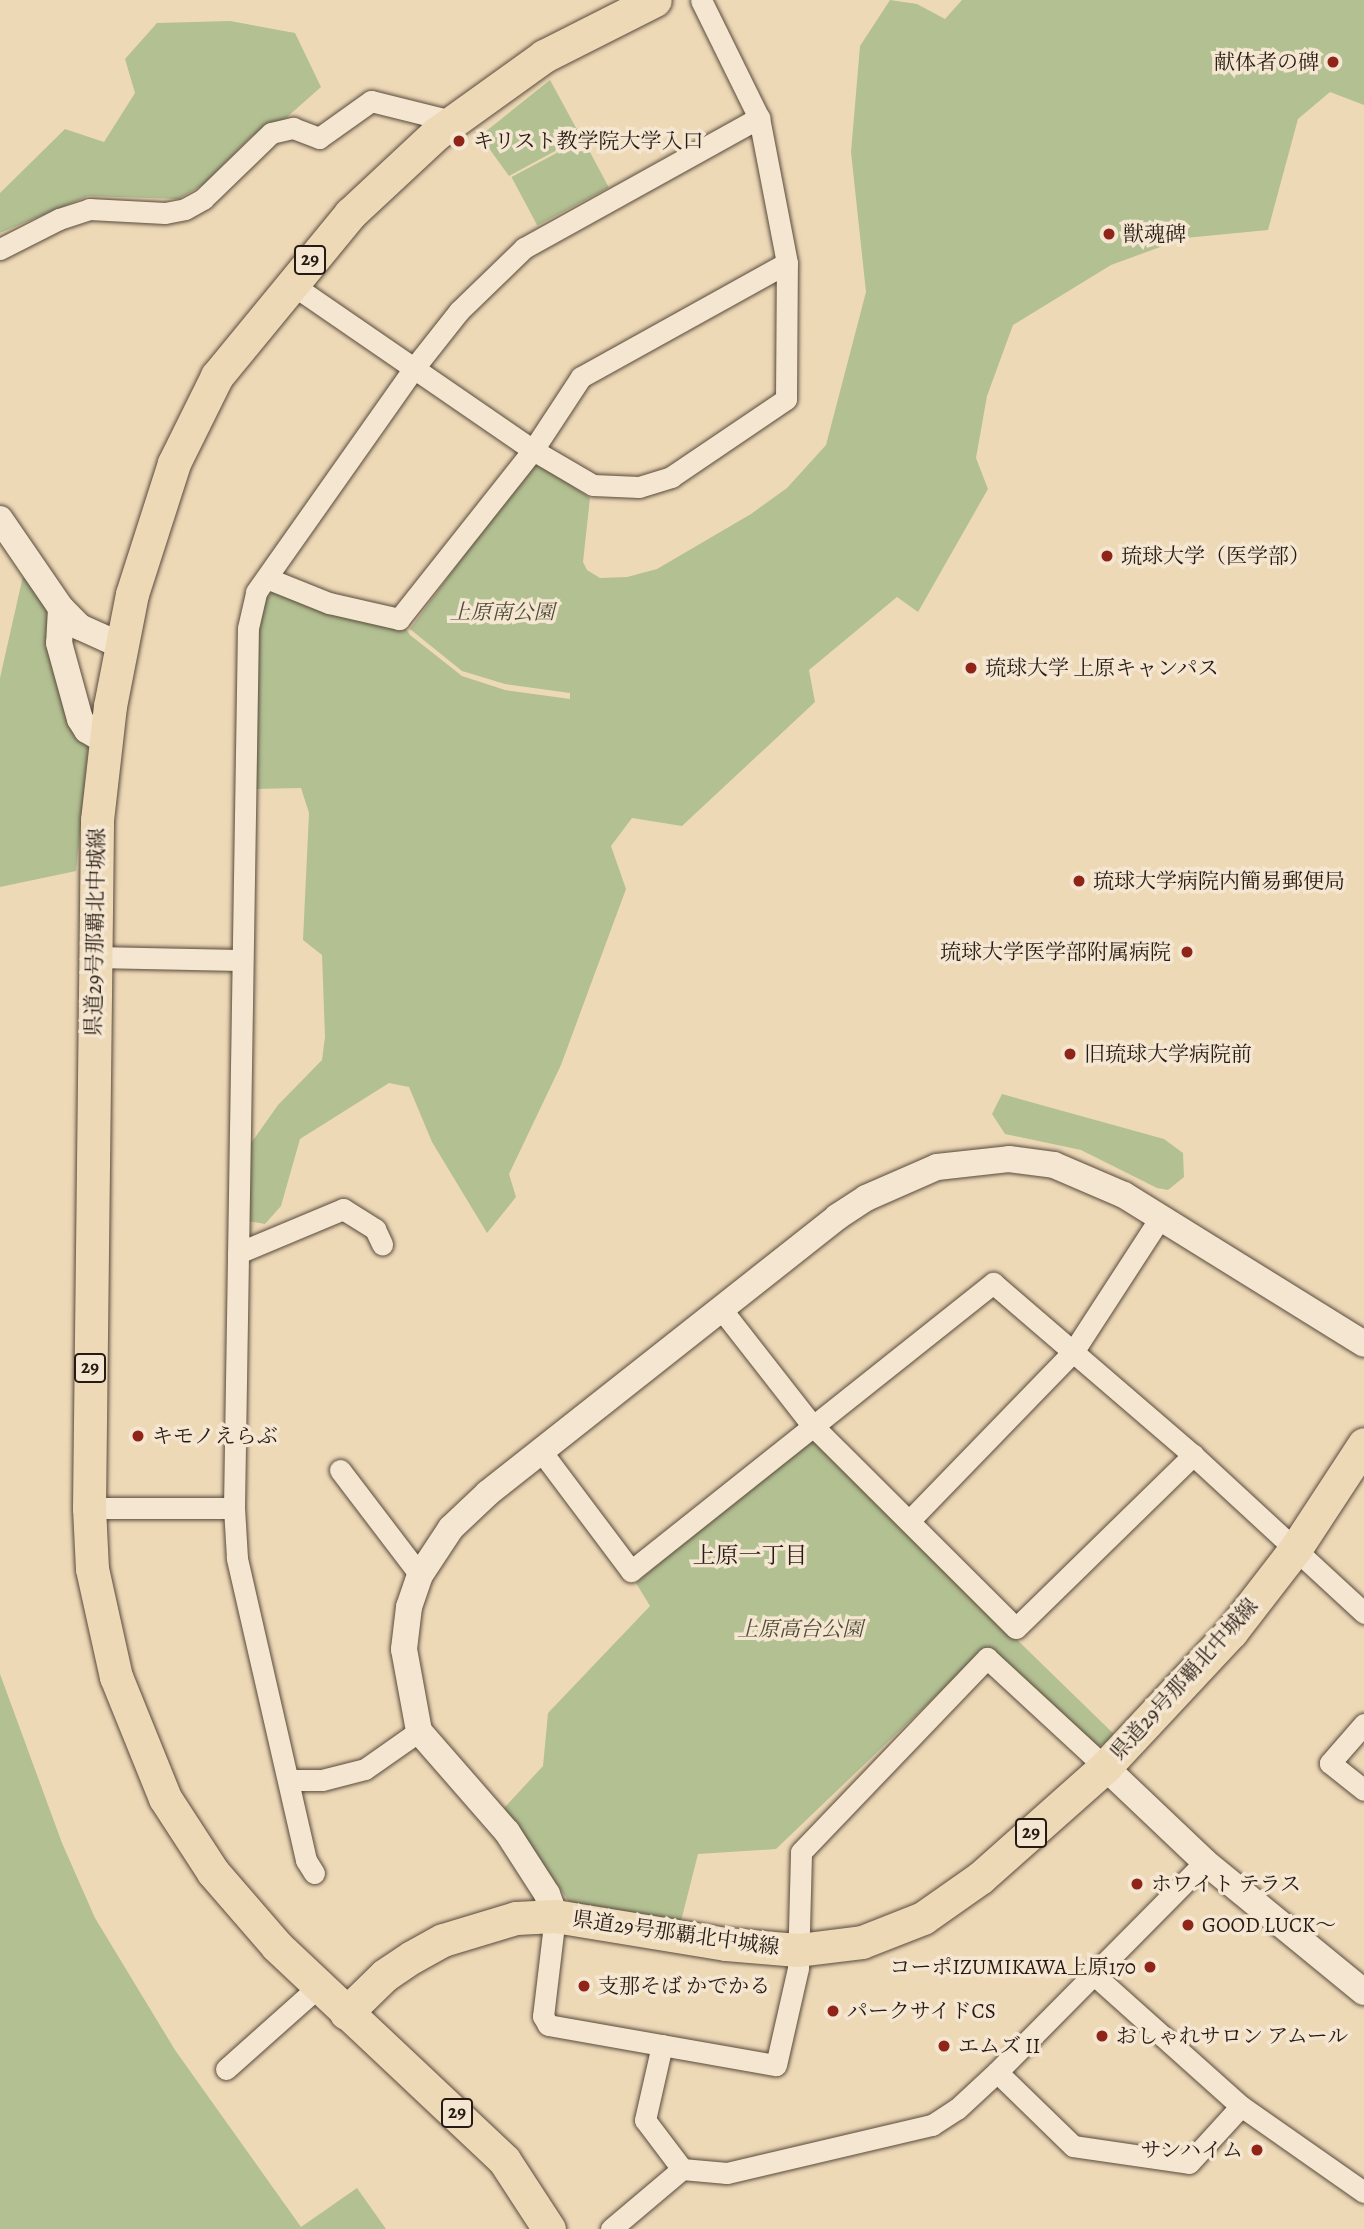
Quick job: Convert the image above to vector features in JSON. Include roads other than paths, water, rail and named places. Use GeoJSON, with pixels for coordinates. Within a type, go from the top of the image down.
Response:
{"type":"FeatureCollection","features":[{"type":"Feature","properties":{"kind":"main road","name":"県道29号那覇北中城線"},"geometry":{"type":"LineString","coordinates":[[549,2229],[504,2161],[318,1986],[213,1872],[153,1775],[116,1677],[101,1621],[89,1508],[97,820],[105,741],[120,645],[149,535],[202,402],[234,351],[350,214],[452,121],[544,56],[655,0]]}},
{"type":"Feature","properties":{"kind":"main road","name":"県道29号那覇北中城線"},"geometry":{"type":"LineString","coordinates":[[346,2013],[385,1975],[443,1940],[516,1918],[555,1916],[726,1944],[798,1950],[862,1942],[932,1913],[979,1878],[1105,1767],[1231,1632],[1296,1548],[1364,1444]]}},
{"type":"Feature","properties":{"kind":"street"},"geometry":{"type":"LineString","coordinates":[[290,283],[533,450],[593,485],[639,487],[671,477],[786,399],[787,263],[759,118],[701,0]]}},
{"type":"Feature","properties":{"kind":"street"},"geometry":{"type":"LineString","coordinates":[[0,249],[59,219],[89,209],[165,213],[186,209],[203,199],[271,133],[293,128],[319,138],[371,101],[452,121]]}},
{"type":"Feature","properties":{"kind":"street"},"geometry":{"type":"LineString","coordinates":[[314,1873],[306,1860],[290,1780],[237,1558],[234,1508],[248,628],[256,592],[270,579],[414,368],[460,311],[524,248],[759,118]]}},
{"type":"Feature","properties":{"kind":"street"},"geometry":{"type":"LineString","coordinates":[[270,579],[329,603],[399,619],[533,450],[581,377],[787,263]]}},
{"type":"Feature","properties":{"kind":"street"},"geometry":{"type":"LineString","coordinates":[[0,520],[61,608],[80,627],[120,645]]}},
{"type":"Feature","properties":{"kind":"street"},"geometry":{"type":"LineString","coordinates":[[61,608],[59,643],[80,719],[87,730],[105,741]]}},
{"type":"Feature","properties":{"kind":"street"},"geometry":{"type":"LineString","coordinates":[[94,957],[241,960]]}},
{"type":"Feature","properties":{"kind":"street"},"geometry":{"type":"LineString","coordinates":[[1364,1344],[1092,1179],[1054,1166],[1009,1159],[937,1167],[866,1198],[837,1217],[541,1451],[451,1528],[420,1575],[409,1607],[404,1649],[419,1731],[507,1832],[547,1894],[555,1916],[543,2016],[548,2025],[776,2065],[798,1950],[801,1852],[987,1658],[1205,1861],[1364,1992]]}},
{"type":"Feature","properties":{"kind":"street"},"geometry":{"type":"LineString","coordinates":[[238,1253],[343,1209],[375,1229],[382,1244]]}},
{"type":"Feature","properties":{"kind":"street"},"geometry":{"type":"LineString","coordinates":[[909,1521],[1073,1352],[1160,1218]]}},
{"type":"Feature","properties":{"kind":"street"},"geometry":{"type":"LineString","coordinates":[[541,1451],[631,1571],[811,1424],[993,1283],[1193,1455],[1364,1613]]}},
{"type":"Feature","properties":{"kind":"street"},"geometry":{"type":"LineString","coordinates":[[722,1310],[811,1424],[1016,1629],[1193,1455]]}},
{"type":"Feature","properties":{"kind":"street"},"geometry":{"type":"LineString","coordinates":[[340,1470],[420,1575]]}},
{"type":"Feature","properties":{"kind":"street"},"geometry":{"type":"LineString","coordinates":[[89,1508],[234,1508]]}},
{"type":"Feature","properties":{"kind":"street"},"geometry":{"type":"LineString","coordinates":[[1364,1724],[1330,1763],[1364,1790]]}},
{"type":"Feature","properties":{"kind":"street"},"geometry":{"type":"LineString","coordinates":[[290,1780],[322,1780],[365,1769],[419,1731]]}},
{"type":"Feature","properties":{"kind":"street"},"geometry":{"type":"LineString","coordinates":[[611,2229],[682,2169],[727,2173],[932,2125],[957,2109],[997,2072],[1205,1861]]}},
{"type":"Feature","properties":{"kind":"street"},"geometry":{"type":"LineString","coordinates":[[1092,1973],[1241,2106],[1364,2192]]}},
{"type":"Feature","properties":{"kind":"street"},"geometry":{"type":"LineString","coordinates":[[226,2069],[318,1986]]}},
{"type":"Feature","properties":{"kind":"street"},"geometry":{"type":"LineString","coordinates":[[662,2045],[645,2120],[682,2169]]}},
{"type":"Feature","properties":{"kind":"street"},"geometry":{"type":"LineString","coordinates":[[997,2072],[1073,2146],[1189,2163],[1241,2106]]}},
{"type":"Feature","properties":{"kind":"place","name":"献体者の碑"},"geometry":{"type":"Point","coordinates":[1333,62]}},
{"type":"Feature","properties":{"kind":"place","name":"キリスト教学院大学入口"},"geometry":{"type":"Point","coordinates":[459,141]}},
{"type":"Feature","properties":{"kind":"place","name":"獣魂碑"},"geometry":{"type":"Point","coordinates":[1109,234]}},
{"type":"Feature","properties":{"kind":"place","name":"琉球大学（医学部）"},"geometry":{"type":"Point","coordinates":[1107,556]}},
{"type":"Feature","properties":{"kind":"place","name":"琉球大学 上原キャンパス"},"geometry":{"type":"Point","coordinates":[971,668]}},
{"type":"Feature","properties":{"kind":"place","name":"琉球大学病院内簡易郵便局"},"geometry":{"type":"Point","coordinates":[1079,881]}},
{"type":"Feature","properties":{"kind":"place","name":"琉球大学医学部附属病院"},"geometry":{"type":"Point","coordinates":[1187,952]}},
{"type":"Feature","properties":{"kind":"place","name":"旧琉球大学病院前"},"geometry":{"type":"Point","coordinates":[1070,1054]}},
{"type":"Feature","properties":{"kind":"place","name":"キモノえらぶ"},"geometry":{"type":"Point","coordinates":[138,1436]}},
{"type":"Feature","properties":{"kind":"place","name":"ホワイト テラス"},"geometry":{"type":"Point","coordinates":[1137,1884]}},
{"type":"Feature","properties":{"kind":"place","name":"GOOD LUCK～"},"geometry":{"type":"Point","coordinates":[1188,1925]}},
{"type":"Feature","properties":{"kind":"place","name":"コーポIZUMIKAWA上原170"},"geometry":{"type":"Point","coordinates":[1150,1967]}},
{"type":"Feature","properties":{"kind":"place","name":"支那そば かでかる"},"geometry":{"type":"Point","coordinates":[584,1986]}},
{"type":"Feature","properties":{"kind":"place","name":"パークサイドCS"},"geometry":{"type":"Point","coordinates":[833,2011]}},
{"type":"Feature","properties":{"kind":"place","name":"おしゃれサロン アムール"},"geometry":{"type":"Point","coordinates":[1102,2036]}},
{"type":"Feature","properties":{"kind":"place","name":"エムズ II"},"geometry":{"type":"Point","coordinates":[944,2046]}},
{"type":"Feature","properties":{"kind":"place","name":"サンハイム"},"geometry":{"type":"Point","coordinates":[1257,2150]}},
{"type":"Feature","properties":{"kind":"district","name":"上原一丁目"},"geometry":{"type":"Point","coordinates":[750,1556]}},
{"type":"Feature","properties":{"kind":"park label","name":"上原南公園"},"geometry":{"type":"Point","coordinates":[502,612]}},
{"type":"Feature","properties":{"kind":"park label","name":"上原高台公園"},"geometry":{"type":"Point","coordinates":[800,1629]}}]}
